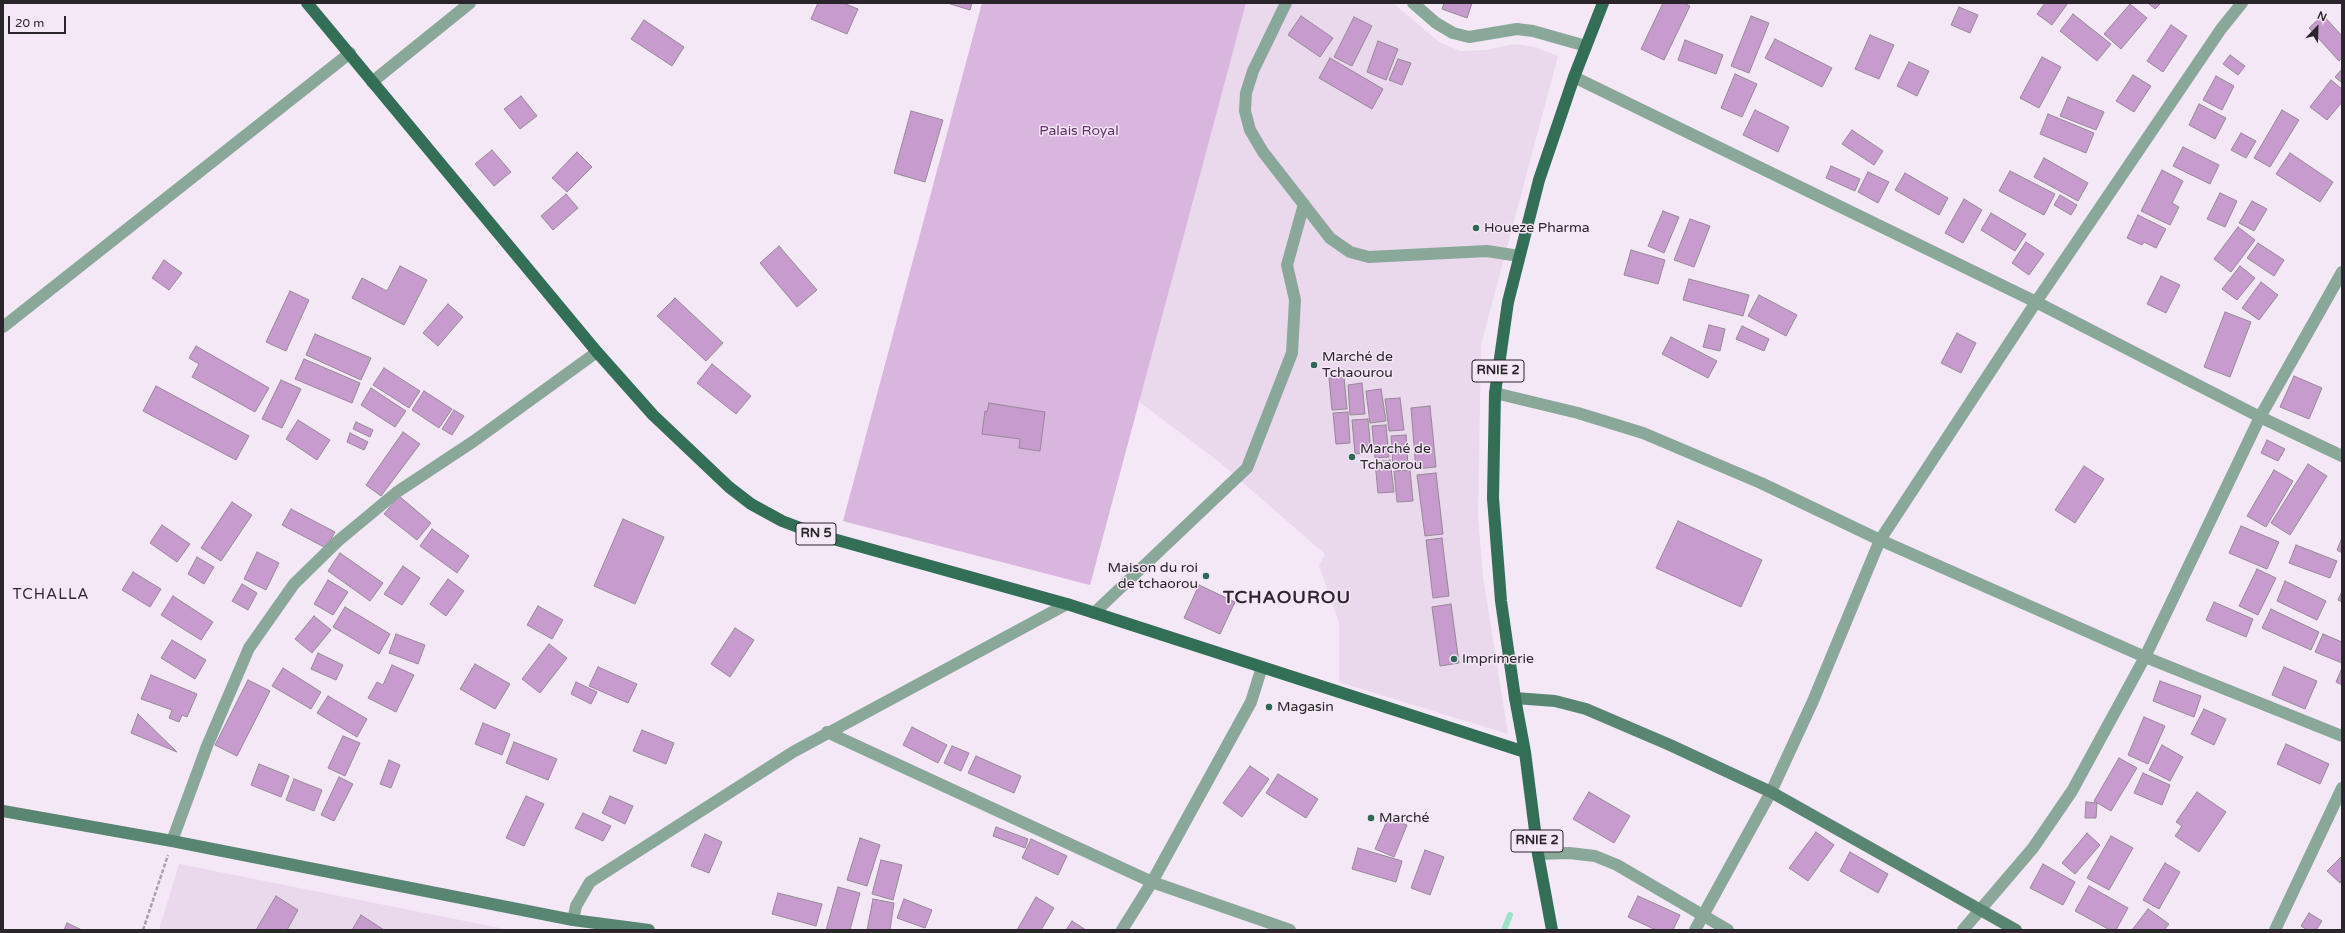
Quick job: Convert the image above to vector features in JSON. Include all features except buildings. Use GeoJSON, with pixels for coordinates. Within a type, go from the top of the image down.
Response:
{"type":"FeatureCollection","features":[{"type":"Feature","properties":{"kind":"main road","name":"RN 5"},"geometry":{"type":"LineString","coordinates":[[307,3],[597,352],[653,415],[689,450],[751,504],[782,521],[819,535],[1067,604],[1525,752]]}},
{"type":"Feature","properties":{"kind":"main road","name":"RNIE 2"},"geometry":{"type":"LineString","coordinates":[[1552,930],[1538,854],[1525,752],[1515,698],[1496,547],[1493,498],[1495,392],[1508,302],[1540,180],[1574,78],[1603,3]]}},
{"type":"Feature","properties":{"kind":"street"},"geometry":{"type":"LineString","coordinates":[[372,82],[470,3]]}},
{"type":"Feature","properties":{"kind":"street"},"geometry":{"type":"LineString","coordinates":[[1286,3],[1253,71],[1246,93],[1245,111],[1250,130],[1263,152],[1330,238],[1350,252],[1369,257],[1487,251],[1519,256]]}},
{"type":"Feature","properties":{"kind":"street"},"geometry":{"type":"LineString","coordinates":[[1413,3],[1436,23],[1453,32],[1469,37],[1517,29],[1533,31],[1586,46]]}},
{"type":"Feature","properties":{"kind":"street"},"geometry":{"type":"LineString","coordinates":[[1695,930],[1771,792],[1813,701],[1880,540],[2036,302],[2221,29],[2242,3]]}},
{"type":"Feature","properties":{"kind":"street"},"geometry":{"type":"LineString","coordinates":[[3,327],[350,53]]}},
{"type":"Feature","properties":{"kind":"street"},"geometry":{"type":"LineString","coordinates":[[1574,78],[2036,302],[2260,417],[2342,456]]}},
{"type":"Feature","properties":{"kind":"street"},"geometry":{"type":"LineString","coordinates":[[1094,613],[1247,468],[1292,353],[1295,300],[1287,265],[1304,204]]}},
{"type":"Feature","properties":{"kind":"street"},"geometry":{"type":"LineString","coordinates":[[1963,930],[2033,848],[2072,791],[2145,657],[2260,417],[2342,272]]}},
{"type":"Feature","properties":{"kind":"street"},"geometry":{"type":"LineString","coordinates":[[172,841],[207,746],[249,648],[294,584],[338,540],[397,492],[474,442],[597,352]]}},
{"type":"Feature","properties":{"kind":"street"},"geometry":{"type":"LineString","coordinates":[[1495,392],[1578,413],[1643,433],[1761,483],[1880,540],[2145,657],[2342,736]]}},
{"type":"Feature","properties":{"kind":"street"},"geometry":{"type":"LineString","coordinates":[[573,920],[576,906],[590,882],[793,752],[827,732],[1067,604]]}},
{"type":"Feature","properties":{"kind":"street"},"geometry":{"type":"LineString","coordinates":[[1122,930],[1152,882],[1251,702],[1262,667]]}},
{"type":"Feature","properties":{"kind":"street"},"geometry":{"type":"LineString","coordinates":[[1515,698],[1555,701],[1586,708],[1670,745],[1771,792],[2016,930]]}},
{"type":"Feature","properties":{"kind":"street"},"geometry":{"type":"LineString","coordinates":[[827,732],[1152,882],[1290,930]]}},
{"type":"Feature","properties":{"kind":"street"},"geometry":{"type":"LineString","coordinates":[[2275,930],[2342,788]]}},
{"type":"Feature","properties":{"kind":"street"},"geometry":{"type":"LineString","coordinates":[[3,812],[172,841],[573,920],[649,930]]}},
{"type":"Feature","properties":{"kind":"street"},"geometry":{"type":"LineString","coordinates":[[1538,854],[1569,853],[1595,856],[1612,863],[1703,917],[1728,930]]}},
{"type":"Feature","properties":{"kind":"path"},"geometry":{"type":"LineString","coordinates":[[143,930],[172,841]]}},
{"type":"Feature","properties":{"kind":"shaded area","name":"Marché de Tchaourou"},"geometry":{"type":"Polygon","coordinates":[[[1246,3],[1393,3],[1439,42],[1460,51],[1486,50],[1515,44],[1534,47],[1558,56],[1481,345],[1478,517],[1483,577],[1508,734],[1339,682],[1339,623],[1319,565],[1325,554],[1218,461],[1138,401],[1246,3]]]}},
{"type":"Feature","properties":{"kind":"shaded area"},"geometry":{"type":"Polygon","coordinates":[[[179,864],[510,930],[159,930],[179,864]]]}},
{"type":"Feature","properties":{"kind":"green space","name":"Palais Royal"},"geometry":{"type":"Polygon","coordinates":[[[982,3],[1246,3],[1090,585],[843,521],[982,3]]]}},
{"type":"Feature","properties":{"kind":"waterway"},"geometry":{"type":"LineString","coordinates":[[1504,930],[1510,915]]}},
{"type":"Feature","properties":{"kind":"place","name":"Houeze Pharma"},"geometry":{"type":"Point","coordinates":[1476,228]}},
{"type":"Feature","properties":{"kind":"place","name":"Marché de Tchaourou"},"geometry":{"type":"Point","coordinates":[1314,365]}},
{"type":"Feature","properties":{"kind":"place","name":"Marché de Tchaorou"},"geometry":{"type":"Point","coordinates":[1352,457]}},
{"type":"Feature","properties":{"kind":"place","name":"Maison du roi de tchaorou"},"geometry":{"type":"Point","coordinates":[1206,576]}},
{"type":"Feature","properties":{"kind":"place","name":"Imprimerie"},"geometry":{"type":"Point","coordinates":[1454,659]}},
{"type":"Feature","properties":{"kind":"place","name":"Magasin"},"geometry":{"type":"Point","coordinates":[1269,707]}},
{"type":"Feature","properties":{"kind":"place","name":"Marché"},"geometry":{"type":"Point","coordinates":[1371,818]}},
{"type":"Feature","properties":{"kind":"district","name":"TCHALLA"},"geometry":{"type":"Point","coordinates":[51,595]}},
{"type":"Feature","properties":{"kind":"district","name":"TCHAOUROU"},"geometry":{"type":"Point","coordinates":[1287,598]}}]}
